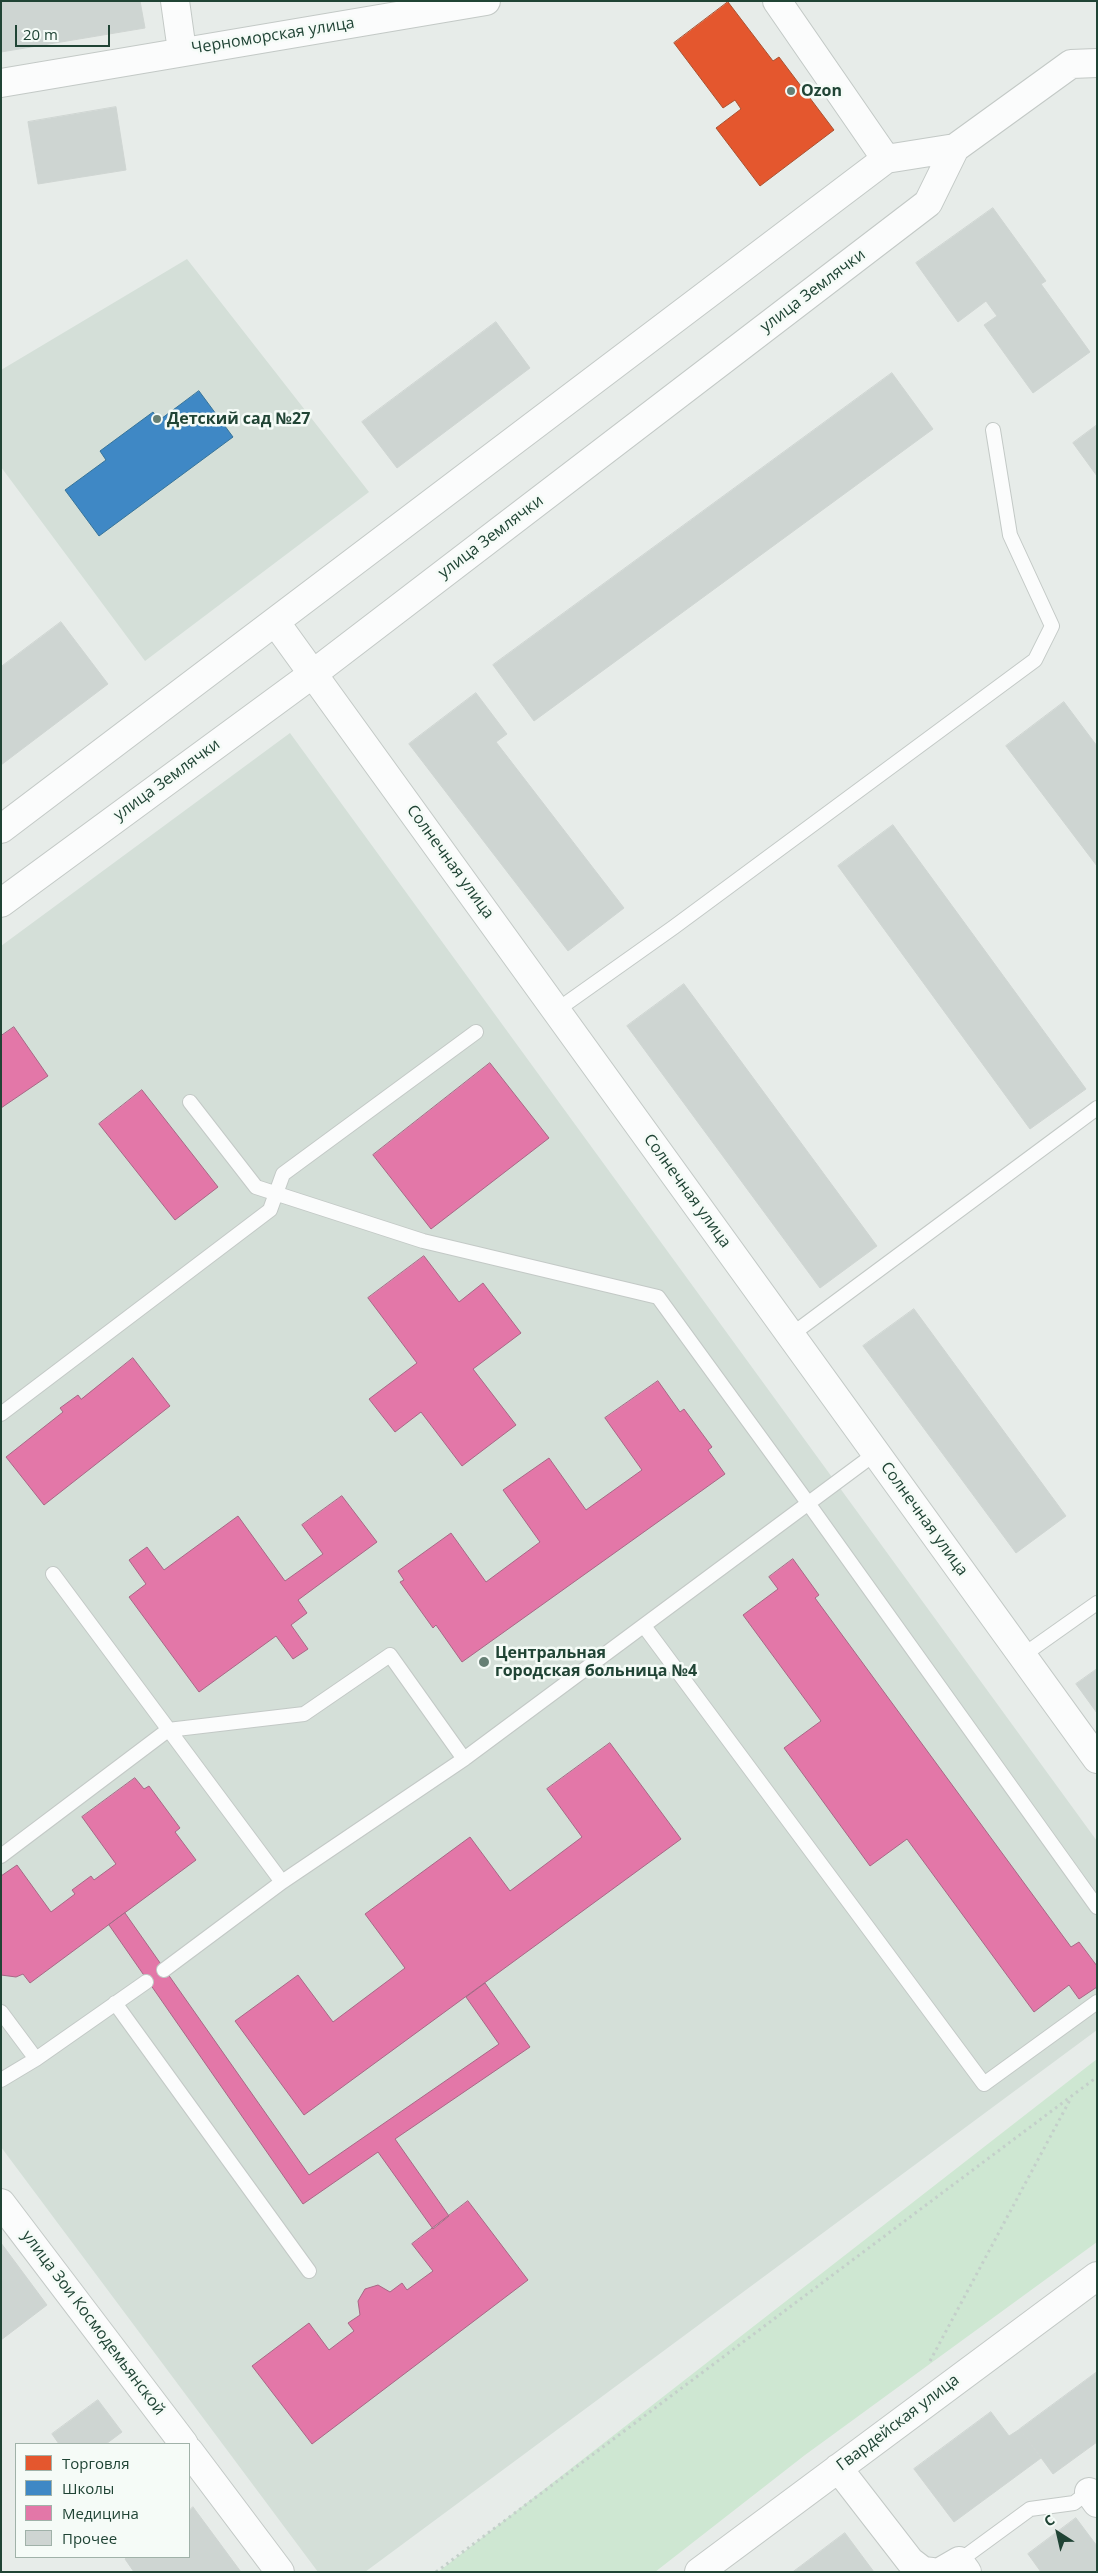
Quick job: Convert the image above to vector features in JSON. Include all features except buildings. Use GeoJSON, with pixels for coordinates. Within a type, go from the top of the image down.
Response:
{"type":"FeatureCollection","features":[{"type":"Feature","properties":{"kind":"street"},"geometry":{"type":"LineString","coordinates":[[175,1],[182,51]]}},
{"type":"Feature","properties":{"kind":"street","name":"Черноморская улица"},"geometry":{"type":"LineString","coordinates":[[1,83],[486,1]]}},
{"type":"Feature","properties":{"kind":"street"},"geometry":{"type":"LineString","coordinates":[[777,1],[886,158]]}},
{"type":"Feature","properties":{"kind":"street"},"geometry":{"type":"LineString","coordinates":[[1,829],[276,623],[886,158],[955,148],[1071,64],[1097,63]]}},
{"type":"Feature","properties":{"kind":"street","name":"улица Землячки"},"geometry":{"type":"LineString","coordinates":[[1,903],[314,673],[928,203],[955,148]]}},
{"type":"Feature","properties":{"kind":"street","name":"Солнечная улица"},"geometry":{"type":"LineString","coordinates":[[276,623],[314,673],[1097,1759]]}},
{"type":"Feature","properties":{"kind":"street","name":"улица Зои Космодемьянской"},"geometry":{"type":"LineString","coordinates":[[1,2202],[183,2443]]}},
{"type":"Feature","properties":{"kind":"street","name":"Гвардейская улица"},"geometry":{"type":"LineString","coordinates":[[699,2572],[1097,2276]]}},
{"type":"Feature","properties":{"kind":"street"},"geometry":{"type":"LineString","coordinates":[[190,2451],[280,2572]]}},
{"type":"Feature","properties":{"kind":"street"},"geometry":{"type":"LineString","coordinates":[[838,2468],[910,2561],[924,2571],[932,2572]]}},
{"type":"Feature","properties":{"kind":"lane"},"geometry":{"type":"LineString","coordinates":[[557,1010],[674,927],[1035,660],[1052,626],[1010,535],[993,430]]}},
{"type":"Feature","properties":{"kind":"lane"},"geometry":{"type":"LineString","coordinates":[[1,1414],[270,1210],[283,1174],[476,1032]]}},
{"type":"Feature","properties":{"kind":"lane"},"geometry":{"type":"LineString","coordinates":[[190,1102],[256,1187],[423,1241],[658,1297],[1097,1907]]}},
{"type":"Feature","properties":{"kind":"lane"},"geometry":{"type":"LineString","coordinates":[[791,1335],[1097,1108]]}},
{"type":"Feature","properties":{"kind":"lane"},"geometry":{"type":"LineString","coordinates":[[164,1970],[282,1882],[464,1759],[876,1453]]}},
{"type":"Feature","properties":{"kind":"lane"},"geometry":{"type":"LineString","coordinates":[[53,1574],[282,1882]]}},
{"type":"Feature","properties":{"kind":"lane"},"geometry":{"type":"LineString","coordinates":[[1022,1656],[1097,1603]]}},
{"type":"Feature","properties":{"kind":"lane"},"geometry":{"type":"LineString","coordinates":[[644,1626],[984,2084],[1097,2002]]}},
{"type":"Feature","properties":{"kind":"lane"},"geometry":{"type":"LineString","coordinates":[[1,1856],[168,1730],[304,1714],[390,1656],[464,1759]]}},
{"type":"Feature","properties":{"kind":"lane"},"geometry":{"type":"LineString","coordinates":[[1,2080],[36,2059],[146,1982]]}},
{"type":"Feature","properties":{"kind":"lane"},"geometry":{"type":"LineString","coordinates":[[115,2003],[309,2271]]}},
{"type":"Feature","properties":{"kind":"lane"},"geometry":{"type":"LineString","coordinates":[[1,2012],[36,2059]]}},
{"type":"Feature","properties":{"kind":"lane"},"geometry":{"type":"LineString","coordinates":[[956,2568],[1030,2509],[1074,2503],[1094,2494]]}},
{"type":"Feature","properties":{"kind":"path"},"geometry":{"type":"LineString","coordinates":[[436,2572],[1097,2077]]}},
{"type":"Feature","properties":{"kind":"path"},"geometry":{"type":"LineString","coordinates":[[929,2363],[1072,2096]]}},
{"type":"Feature","properties":{"kind":"shaded area","name":"Детский сад №27"},"geometry":{"type":"Polygon","coordinates":[[[187,259],[369,492],[145,661],[1,467],[1,370],[187,259]]]}},
{"type":"Feature","properties":{"kind":"shaded area","name":"Центральная городская больница №4"},"geometry":{"type":"Polygon","coordinates":[[[290,733],[1097,1841],[1097,2030],[365,2572],[318,2572],[1,2147],[1,946],[290,733]]]}},
{"type":"Feature","properties":{"kind":"green space"},"geometry":{"type":"Polygon","coordinates":[[[1097,2059],[1097,2242],[805,2455],[655,2572],[438,2572],[1097,2059]]]}},
{"type":"Feature","properties":{"kind":"place","name":"Ozon"},"geometry":{"type":"Point","coordinates":[791,91]}},
{"type":"Feature","properties":{"kind":"place","name":"Детский сад №27"},"geometry":{"type":"Point","coordinates":[157,419]}},
{"type":"Feature","properties":{"kind":"place","name":"Центральная городская больница №4"},"geometry":{"type":"Point","coordinates":[484,1662]}}]}
